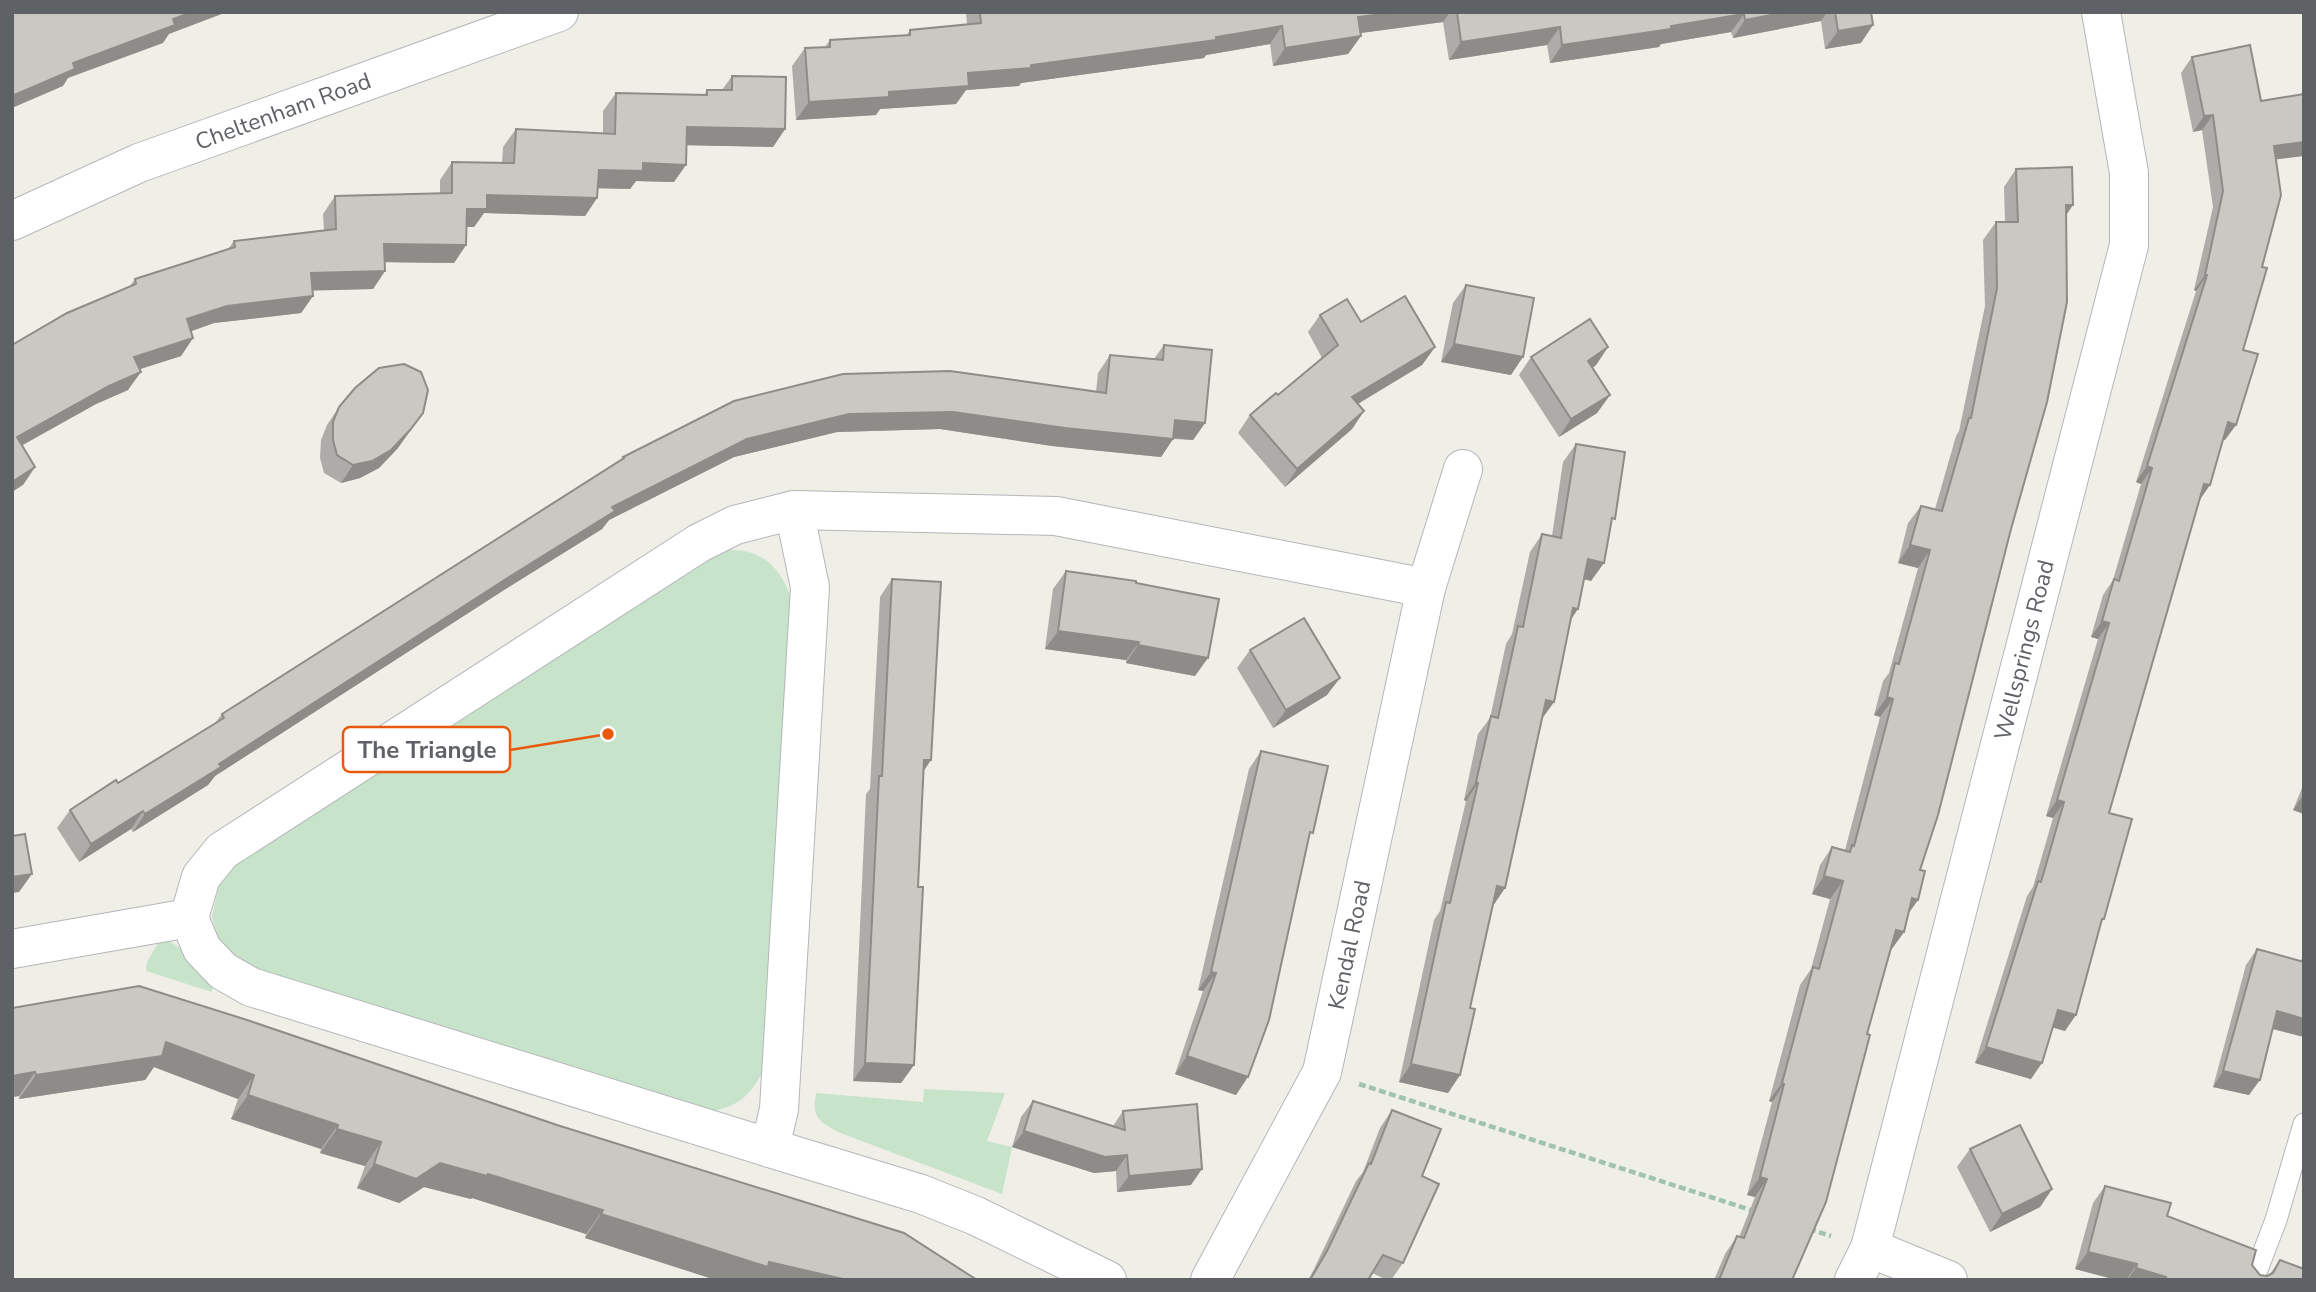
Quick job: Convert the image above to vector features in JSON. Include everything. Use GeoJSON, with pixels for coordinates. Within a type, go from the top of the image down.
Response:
{"type":"FeatureCollection","features":[{"type":"Feature","properties":{"kind":"street","name":"Cheltenham Road"},"geometry":{"type":"LineString","coordinates":[[12,221],[139,163],[559,12]]}},
{"type":"Feature","properties":{"kind":"street","name":"Wellsprings Road"},"geometry":{"type":"LineString","coordinates":[[1862,1264],[2129,245],[2129,173],[2101,12]]}},
{"type":"Feature","properties":{"kind":"street","name":"Kendal Road"},"geometry":{"type":"LineString","coordinates":[[1210,1280],[1322,1072],[1426,588],[1463,469]]}},
{"type":"Feature","properties":{"kind":"street"},"geometry":{"type":"LineString","coordinates":[[770,1148],[779,1109],[810,587],[794,510]]}},
{"type":"Feature","properties":{"kind":"street"},"geometry":{"type":"LineString","coordinates":[[1107,1280],[976,1216],[921,1194],[251,986],[223,971],[202,948],[189,918],[201,877],[222,851],[699,543],[734,525],[794,510],[1056,516],[1426,588]]}},
{"type":"Feature","properties":{"kind":"street"},"geometry":{"type":"LineString","coordinates":[[12,949],[189,918]]}},
{"type":"Feature","properties":{"kind":"street"},"geometry":{"type":"LineString","coordinates":[[1862,1264],[1948,1280]]}},
{"type":"Feature","properties":{"kind":"lane"},"geometry":{"type":"LineString","coordinates":[[2253,1280],[2276,1220],[2304,1124]]}},
{"type":"Feature","properties":{"kind":"path"},"geometry":{"type":"LineString","coordinates":[[1322,1072],[1756,1212]]}},
{"type":"Feature","properties":{"kind":"path"},"geometry":{"type":"LineString","coordinates":[[1796,1225],[1862,1264]]}},
{"type":"Feature","properties":{"kind":"green space"},"geometry":{"type":"Polygon","coordinates":[[[720,549],[748,552],[766,560],[789,591],[795,610],[766,1065],[740,1101],[713,1111],[251,970],[221,947],[212,917],[221,877],[240,857],[720,549]]]}},
{"type":"Feature","properties":{"kind":"green space"},"geometry":{"type":"Polygon","coordinates":[[[161,938],[177,946],[196,962],[213,982],[212,992],[146,971],[147,962],[161,938]]]}},
{"type":"Feature","properties":{"kind":"green space"},"geometry":{"type":"Polygon","coordinates":[[[924,1089],[1005,1093],[987,1141],[1012,1147],[1002,1194],[838,1132],[821,1121],[815,1108],[816,1093],[923,1102],[924,1089]]]}},
{"type":"Feature","properties":{"kind":"building"},"geometry":{"type":"Polygon","coordinates":[[[12,12],[192,12],[173,19],[175,25],[73,63],[75,69],[12,96],[12,12]]]}},
{"type":"Feature","properties":{"kind":"building"},"geometry":{"type":"Polygon","coordinates":[[[980,12],[1396,12],[1358,17],[1361,36],[1285,48],[1282,26],[1216,37],[1216,40],[1031,65],[1031,68],[968,73],[969,86],[889,92],[889,97],[809,102],[805,48],[830,47],[830,40],[910,35],[910,30],[981,23],[980,12]]]}},
{"type":"Feature","properties":{"kind":"building"},"geometry":{"type":"Polygon","coordinates":[[[1457,12],[1787,12],[1745,20],[1744,14],[1671,26],[1671,29],[1562,45],[1560,27],[1461,42],[1457,12]]]}},
{"type":"Feature","properties":{"kind":"building"},"geometry":{"type":"Polygon","coordinates":[[[1835,12],[1871,12],[1873,25],[1838,31],[1835,12]]]}},
{"type":"Feature","properties":{"kind":"building"},"geometry":{"type":"Polygon","coordinates":[[[2250,45],[2261,101],[2304,94],[2304,142],[2274,146],[2281,195],[2262,267],[2267,268],[2243,350],[2258,354],[2236,425],[2228,422],[2210,485],[2204,484],[2109,813],[2132,819],[2076,1015],[2058,1010],[2042,1063],[1986,1047],[2038,881],[2041,882],[2064,802],[2057,800],[2109,623],[2102,621],[2114,579],[2119,581],[2152,468],[2147,466],[2207,275],[2223,191],[2213,115],[2204,116],[2192,57],[2250,45]]]}},
{"type":"Feature","properties":{"kind":"building"},"geometry":{"type":"Polygon","coordinates":[[[732,76],[786,77],[785,129],[687,127],[686,165],[643,163],[643,171],[599,170],[597,198],[487,195],[487,209],[467,209],[466,245],[384,244],[385,271],[311,273],[313,296],[227,306],[187,319],[193,338],[134,357],[141,372],[109,386],[17,437],[35,467],[12,482],[12,345],[67,313],[136,284],[135,279],[235,247],[234,241],[336,229],[335,196],[452,193],[452,162],[514,163],[516,129],[615,134],[616,93],[707,95],[707,90],[732,90],[732,76]]]}},
{"type":"Feature","properties":{"kind":"building"},"geometry":{"type":"Polygon","coordinates":[[[2072,167],[2073,205],[2066,205],[2067,302],[2047,402],[2011,529],[1938,815],[1920,870],[1925,871],[1918,900],[1912,898],[1904,932],[1896,930],[1867,1034],[1870,1035],[1826,1202],[1792,1280],[1719,1280],[1737,1236],[1744,1238],[1767,1179],[1760,1177],[1784,1084],[1782,1083],[1813,967],[1819,969],[1843,881],[1824,876],[1832,847],[1850,852],[1852,845],[1854,846],[1893,699],[1887,697],[1895,663],[1899,664],[1930,550],[1910,545],[1921,506],[1942,511],[1971,418],[1997,288],[1996,222],[2018,222],[2016,169],[2072,167]]]}},
{"type":"Feature","properties":{"kind":"building"},"geometry":{"type":"Polygon","coordinates":[[[1466,285],[1534,298],[1523,357],[1454,344],[1466,285]]]}},
{"type":"Feature","properties":{"kind":"building"},"geometry":{"type":"Polygon","coordinates":[[[1405,296],[1435,347],[1352,397],[1364,411],[1297,469],[1250,415],[1338,345],[1320,315],[1347,299],[1361,322],[1405,296]]]}},
{"type":"Feature","properties":{"kind":"building"},"geometry":{"type":"Polygon","coordinates":[[[1590,319],[1608,347],[1588,361],[1610,395],[1571,419],[1531,357],[1590,319]]]}},
{"type":"Feature","properties":{"kind":"building"},"geometry":{"type":"Polygon","coordinates":[[[1164,345],[1212,350],[1205,423],[1175,420],[1173,439],[1065,428],[953,412],[849,414],[747,439],[612,507],[615,511],[219,764],[221,767],[91,844],[70,810],[116,780],[118,783],[224,718],[222,714],[623,457],[734,401],[843,374],[950,371],[1106,393],[1110,355],[1163,360],[1164,345]]]}},
{"type":"Feature","properties":{"kind":"building"},"geometry":{"type":"Polygon","coordinates":[[[404,364],[421,372],[428,390],[423,413],[391,450],[372,461],[353,465],[337,455],[333,440],[333,422],[339,407],[355,388],[379,368],[404,364]]]}},
{"type":"Feature","properties":{"kind":"building"},"geometry":{"type":"Polygon","coordinates":[[[1576,444],[1625,452],[1615,519],[1612,518],[1604,563],[1588,559],[1578,609],[1573,608],[1554,702],[1546,700],[1505,888],[1497,886],[1470,1008],[1475,1009],[1460,1075],[1411,1064],[1446,902],[1450,903],[1478,783],[1476,782],[1491,716],[1498,718],[1518,626],[1523,627],[1542,534],[1561,538],[1576,444]]]}},
{"type":"Feature","properties":{"kind":"building"},"geometry":{"type":"Polygon","coordinates":[[[1066,571],[1136,581],[1219,599],[1208,658],[1138,645],[1139,642],[1058,631],[1066,571]]]}},
{"type":"Feature","properties":{"kind":"building"},"geometry":{"type":"Polygon","coordinates":[[[892,579],[941,582],[931,760],[924,760],[918,887],[923,887],[914,1065],[865,1063],[892,579]]]}},
{"type":"Feature","properties":{"kind":"building"},"geometry":{"type":"Polygon","coordinates":[[[1304,618],[1340,678],[1286,710],[1250,650],[1304,618]]]}},
{"type":"Feature","properties":{"kind":"building"},"geometry":{"type":"Polygon","coordinates":[[[1261,751],[1328,766],[1313,833],[1310,832],[1269,1020],[1248,1077],[1187,1056],[1216,973],[1211,972],[1261,751]]]}},
{"type":"Feature","properties":{"kind":"building"},"geometry":{"type":"Polygon","coordinates":[[[25,834],[32,874],[12,877],[12,836],[25,834]]]}},
{"type":"Feature","properties":{"kind":"building"},"geometry":{"type":"Polygon","coordinates":[[[2257,949],[2304,962],[2304,1019],[2277,1011],[2260,1080],[2223,1071],[2257,949]]]}},
{"type":"Feature","properties":{"kind":"building"},"geometry":{"type":"Polygon","coordinates":[[[139,986],[557,1125],[904,1233],[977,1280],[847,1280],[769,1262],[768,1267],[601,1214],[603,1210],[488,1174],[487,1176],[440,1163],[416,1179],[374,1164],[381,1142],[337,1129],[338,1125],[248,1095],[254,1075],[166,1042],[162,1056],[36,1075],[35,1072],[12,1076],[12,1008],[139,986]]]}},
{"type":"Feature","properties":{"kind":"building"},"geometry":{"type":"Polygon","coordinates":[[[1033,1101],[1125,1130],[1123,1111],[1197,1104],[1202,1169],[1129,1176],[1127,1155],[1105,1157],[1024,1131],[1033,1101]]]}},
{"type":"Feature","properties":{"kind":"building"},"geometry":{"type":"Polygon","coordinates":[[[1392,1110],[1441,1129],[1422,1176],[1439,1184],[1403,1263],[1383,1255],[1368,1280],[1310,1280],[1327,1251],[1369,1163],[1371,1164],[1392,1110]]]}},
{"type":"Feature","properties":{"kind":"building"},"geometry":{"type":"Polygon","coordinates":[[[2020,1125],[2052,1189],[2002,1214],[1970,1149],[2020,1125]]]}},
{"type":"Feature","properties":{"kind":"building"},"geometry":{"type":"Polygon","coordinates":[[[2105,1186],[2171,1203],[2167,1216],[2256,1250],[2252,1265],[2260,1275],[2273,1273],[2280,1260],[2304,1269],[2304,1280],[2165,1280],[2166,1277],[2136,1268],[2137,1264],[2088,1252],[2105,1186]]]}},
{"type":"Feature","properties":{"kind":"place","name":"The Triangle"},"geometry":{"type":"Point","coordinates":[608,734]}}]}
